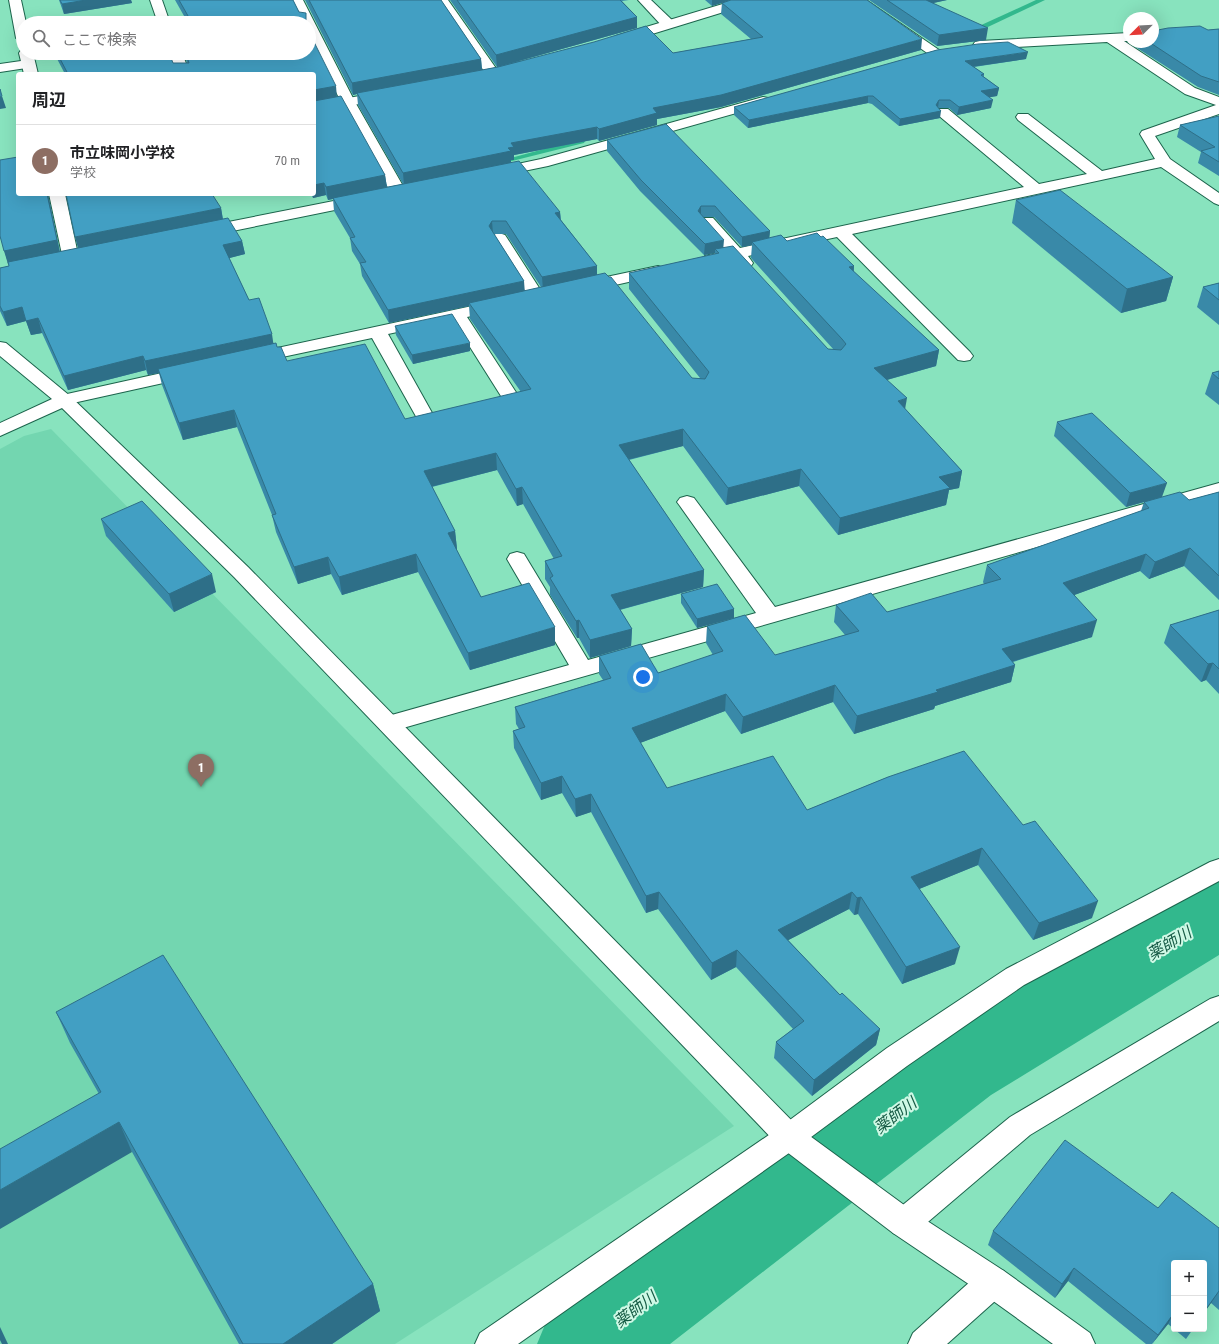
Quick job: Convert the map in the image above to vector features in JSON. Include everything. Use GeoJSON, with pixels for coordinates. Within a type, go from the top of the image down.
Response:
{"type":"FeatureCollection","features":[{"type":"Feature","properties":{"kind":"street"},"geometry":{"type":"LineString","coordinates":[[15,0],[18,16]]}},
{"type":"Feature","properties":{"kind":"street"},"geometry":{"type":"LineString","coordinates":[[156,0],[162,16]]}},
{"type":"Feature","properties":{"kind":"street"},"geometry":{"type":"LineString","coordinates":[[297,0],[305,16]]}},
{"type":"Feature","properties":{"kind":"street"},"geometry":{"type":"LineString","coordinates":[[442,0],[493,74]]}},
{"type":"Feature","properties":{"kind":"street"},"geometry":{"type":"LineString","coordinates":[[644,0],[668,24]]}},
{"type":"Feature","properties":{"kind":"street"},"geometry":{"type":"LineString","coordinates":[[610,42],[749,0]]}},
{"type":"Feature","properties":{"kind":"street"},"geometry":{"type":"LineString","coordinates":[[858,0],[935,52]]}},
{"type":"Feature","properties":{"kind":"street"},"geometry":{"type":"LineString","coordinates":[[970,47],[1123,37]]}},
{"type":"Feature","properties":{"kind":"street"},"geometry":{"type":"LineString","coordinates":[[188,235],[407,191],[348,102],[316,38]]}},
{"type":"Feature","properties":{"kind":"street"},"geometry":{"type":"LineString","coordinates":[[1110,38],[1190,91],[1219,102]]}},
{"type":"Feature","properties":{"kind":"street"},"geometry":{"type":"LineString","coordinates":[[919,56],[949,50]]}},
{"type":"Feature","properties":{"kind":"street"},"geometry":{"type":"LineString","coordinates":[[178,60],[182,72]]}},
{"type":"Feature","properties":{"kind":"street"},"geometry":{"type":"LineString","coordinates":[[0,68],[28,64]]}},
{"type":"Feature","properties":{"kind":"street"},"geometry":{"type":"LineString","coordinates":[[478,77],[508,70]]}},
{"type":"Feature","properties":{"kind":"street"},"geometry":{"type":"LineString","coordinates":[[316,108],[402,92]]}},
{"type":"Feature","properties":{"kind":"street"},"geometry":{"type":"LineString","coordinates":[[483,176],[544,164],[774,98]]}},
{"type":"Feature","properties":{"kind":"street"},"geometry":{"type":"LineString","coordinates":[[1219,109],[1147,134],[1164,162],[1219,200]]}},
{"type":"Feature","properties":{"kind":"street"},"geometry":{"type":"LineString","coordinates":[[943,112],[1035,189]]}},
{"type":"Feature","properties":{"kind":"street"},"geometry":{"type":"LineString","coordinates":[[1023,117],[1099,176]]}},
{"type":"Feature","properties":{"kind":"street"},"geometry":{"type":"LineString","coordinates":[[698,262],[1164,162]]}},
{"type":"Feature","properties":{"kind":"street"},"geometry":{"type":"LineString","coordinates":[[57,196],[70,259]]}},
{"type":"Feature","properties":{"kind":"street"},"geometry":{"type":"LineString","coordinates":[[707,221],[757,276]]}},
{"type":"Feature","properties":{"kind":"street"},"geometry":{"type":"LineString","coordinates":[[840,231],[964,356]]}},
{"type":"Feature","properties":{"kind":"street"},"geometry":{"type":"LineString","coordinates":[[499,238],[539,296]]}},
{"type":"Feature","properties":{"kind":"street"},"geometry":{"type":"LineString","coordinates":[[239,361],[539,296],[617,287],[674,267]]}},
{"type":"Feature","properties":{"kind":"street"},"geometry":{"type":"LineString","coordinates":[[457,314],[512,400]]}},
{"type":"Feature","properties":{"kind":"street"},"geometry":{"type":"LineString","coordinates":[[377,331],[427,420]]}},
{"type":"Feature","properties":{"kind":"street"},"geometry":{"type":"LineString","coordinates":[[0,347],[64,400],[242,572],[789,1136],[904,1223],[994,1282],[1079,1344]]}},
{"type":"Feature","properties":{"kind":"street"},"geometry":{"type":"LineString","coordinates":[[0,430],[64,400],[201,370]]}},
{"type":"Feature","properties":{"kind":"street"},"geometry":{"type":"LineString","coordinates":[[389,724],[1219,489]]}},
{"type":"Feature","properties":{"kind":"street"},"geometry":{"type":"LineString","coordinates":[[687,502],[770,616]]}},
{"type":"Feature","properties":{"kind":"street"},"geometry":{"type":"LineString","coordinates":[[517,559],[582,669]]}},
{"type":"Feature","properties":{"kind":"street"},"geometry":{"type":"LineString","coordinates":[[491,1344],[789,1136],[897,1057],[1015,977],[1219,869]]}},
{"type":"Feature","properties":{"kind":"street"},"geometry":{"type":"LineString","coordinates":[[904,1223],[1020,1126],[1219,1007]]}},
{"type":"Feature","properties":{"kind":"street"},"geometry":{"type":"LineString","coordinates":[[924,1344],[994,1282]]}},
{"type":"Feature","properties":{"kind":"shaded area"},"geometry":{"type":"Polygon","coordinates":[[[51,429],[734,1126],[395,1344],[0,1344],[0,449],[24,436],[51,429]]]}},
{"type":"Feature","properties":{"kind":"building"},"geometry":{"type":"Polygon","coordinates":[[[60,0],[86,0],[62,4],[60,0]]]}},
{"type":"Feature","properties":{"kind":"building"},"geometry":{"type":"Polygon","coordinates":[[[179,0],[293,0],[299,12],[306,13],[306,16],[188,16],[179,0]]]}},
{"type":"Feature","properties":{"kind":"building"},"geometry":{"type":"Polygon","coordinates":[[[309,0],[441,0],[481,59],[352,83],[309,0]]]}},
{"type":"Feature","properties":{"kind":"building"},"geometry":{"type":"Polygon","coordinates":[[[457,0],[620,0],[637,17],[496,55],[457,0]]]}},
{"type":"Feature","properties":{"kind":"building"},"geometry":{"type":"Polygon","coordinates":[[[731,0],[867,0],[922,39],[721,95],[653,108],[657,113],[599,129],[597,127],[511,143],[514,147],[508,148],[511,151],[403,173],[357,93],[498,67],[594,42],[646,26],[673,53],[763,37],[722,3],[731,0]]]}},
{"type":"Feature","properties":{"kind":"building"},"geometry":{"type":"Polygon","coordinates":[[[887,0],[926,0],[988,28],[939,35],[887,0]]]}},
{"type":"Feature","properties":{"kind":"building"},"geometry":{"type":"Polygon","coordinates":[[[1200,26],[1208,30],[1219,29],[1219,82],[1201,76],[1158,48],[1159,30],[1200,26]]]}},
{"type":"Feature","properties":{"kind":"building"},"geometry":{"type":"Polygon","coordinates":[[[1008,42],[1028,52],[965,61],[984,74],[981,75],[999,88],[981,91],[993,100],[959,107],[950,100],[939,100],[936,105],[941,111],[900,119],[873,96],[749,120],[734,107],[937,50],[978,44],[1008,42]]]}},
{"type":"Feature","properties":{"kind":"building"},"geometry":{"type":"Polygon","coordinates":[[[316,46],[336,86],[316,90],[316,72],[67,72],[61,60],[172,60],[173,63],[189,63],[188,60],[316,60],[316,46]]]}},
{"type":"Feature","properties":{"kind":"building"},"geometry":{"type":"Polygon","coordinates":[[[341,96],[385,175],[326,187],[324,183],[316,185],[316,101],[341,96]]]}},
{"type":"Feature","properties":{"kind":"building"},"geometry":{"type":"Polygon","coordinates":[[[1219,116],[1219,162],[1201,151],[1215,147],[1180,125],[1219,116]]]}},
{"type":"Feature","properties":{"kind":"building"},"geometry":{"type":"Polygon","coordinates":[[[666,124],[770,231],[742,237],[715,206],[701,206],[698,211],[724,240],[705,244],[641,180],[607,140],[666,124]]]}},
{"type":"Feature","properties":{"kind":"building"},"geometry":{"type":"Polygon","coordinates":[[[16,157],[16,196],[47,196],[57,240],[4,251],[0,236],[0,160],[16,157]]]}},
{"type":"Feature","properties":{"kind":"building"},"geometry":{"type":"Polygon","coordinates":[[[519,161],[560,212],[555,213],[597,266],[542,277],[506,221],[492,221],[489,226],[524,281],[388,310],[360,263],[366,262],[350,238],[355,237],[333,198],[519,161]]]}},
{"type":"Feature","properties":{"kind":"building"},"geometry":{"type":"Polygon","coordinates":[[[1060,190],[1173,277],[1127,289],[1016,200],[1060,190]]]}},
{"type":"Feature","properties":{"kind":"building"},"geometry":{"type":"Polygon","coordinates":[[[66,196],[213,196],[221,208],[75,237],[66,196]]]}},
{"type":"Feature","properties":{"kind":"building"},"geometry":{"type":"Polygon","coordinates":[[[228,218],[242,241],[223,245],[249,300],[259,298],[272,334],[145,361],[143,356],[64,376],[38,318],[26,321],[22,307],[3,312],[0,306],[0,268],[9,266],[8,262],[228,218]]]}},
{"type":"Feature","properties":{"kind":"building"},"geometry":{"type":"Polygon","coordinates":[[[817,233],[821,237],[823,236],[854,266],[849,267],[939,350],[874,368],[907,398],[898,401],[962,471],[939,477],[950,488],[840,518],[801,469],[728,488],[683,429],[619,445],[704,570],[611,595],[632,629],[590,640],[579,620],[576,621],[550,578],[553,576],[545,561],[562,556],[522,487],[516,489],[496,453],[424,471],[455,531],[448,533],[481,597],[529,583],[555,627],[468,653],[416,554],[339,577],[328,557],[294,567],[272,515],[276,514],[234,410],[179,423],[158,369],[276,343],[277,347],[281,347],[287,361],[365,344],[405,419],[531,389],[469,303],[605,273],[611,277],[692,378],[705,379],[709,372],[629,273],[719,253],[715,249],[733,246],[828,349],[841,350],[846,344],[842,339],[752,242],[781,235],[787,241],[817,233]]]}},
{"type":"Feature","properties":{"kind":"building"},"geometry":{"type":"Polygon","coordinates":[[[1219,283],[1219,300],[1203,287],[1219,283]]]}},
{"type":"Feature","properties":{"kind":"building"},"geometry":{"type":"Polygon","coordinates":[[[452,314],[470,343],[412,355],[395,326],[452,314]]]}},
{"type":"Feature","properties":{"kind":"building"},"geometry":{"type":"Polygon","coordinates":[[[1219,371],[1219,379],[1212,373],[1219,371]]]}},
{"type":"Feature","properties":{"kind":"building"},"geometry":{"type":"Polygon","coordinates":[[[1092,413],[1167,483],[1130,493],[1057,422],[1092,413]]]}},
{"type":"Feature","properties":{"kind":"building"},"geometry":{"type":"Polygon","coordinates":[[[1180,492],[1189,500],[1219,492],[1219,576],[1190,548],[1155,562],[1146,554],[1063,583],[1097,620],[1002,649],[1015,665],[936,690],[938,692],[857,716],[835,685],[743,717],[726,694],[632,728],[667,788],[773,756],[807,810],[888,777],[964,751],[1023,825],[1035,821],[1098,901],[1039,923],[982,848],[911,877],[960,947],[906,967],[861,897],[857,898],[852,892],[778,930],[840,995],[842,993],[880,1029],[814,1080],[776,1042],[804,1021],[737,950],[712,963],[659,892],[646,896],[591,794],[575,799],[562,776],[541,783],[513,731],[525,727],[515,707],[611,678],[599,656],[641,644],[658,673],[723,651],[707,626],[745,615],[775,655],[859,631],[836,605],[871,593],[887,612],[1001,579],[987,565],[1149,508],[1144,502],[1180,492]]]}},
{"type":"Feature","properties":{"kind":"building"},"geometry":{"type":"Polygon","coordinates":[[[142,501],[212,574],[169,594],[101,519],[142,501]]]}},
{"type":"Feature","properties":{"kind":"building"},"geometry":{"type":"Polygon","coordinates":[[[717,584],[734,609],[697,619],[681,594],[717,584]]]}},
{"type":"Feature","properties":{"kind":"building"},"geometry":{"type":"Polygon","coordinates":[[[1219,610],[1219,669],[1213,663],[1208,664],[1170,625],[1219,610]]]}},
{"type":"Feature","properties":{"kind":"building"},"geometry":{"type":"Polygon","coordinates":[[[163,955],[373,1284],[283,1344],[243,1344],[119,1122],[0,1190],[0,1149],[101,1092],[56,1012],[163,955]]]}},
{"type":"Feature","properties":{"kind":"building"},"geometry":{"type":"Polygon","coordinates":[[[1065,1140],[1158,1208],[1172,1192],[1219,1228],[1219,1291],[1207,1308],[1207,1260],[1171,1260],[1171,1317],[1158,1335],[1074,1268],[1062,1284],[993,1231],[1065,1140]]]}},
{"type":"Feature","properties":{"kind":"waterway"},"geometry":{"type":"LineString","coordinates":[[970,32],[1042,0]]}},
{"type":"Feature","properties":{"kind":"waterway"},"geometry":{"type":"LineString","coordinates":[[500,162],[581,141]]}},
{"type":"Feature","properties":{"kind":"waterway","name":"薬師川"},"geometry":{"type":"LineString","coordinates":[[588,1344],[960,1067],[1219,913]]}},
{"type":"Feature","properties":{"kind":"place","name":"市立味岡小学校"},"geometry":{"type":"Point","coordinates":[201,787]}}]}
